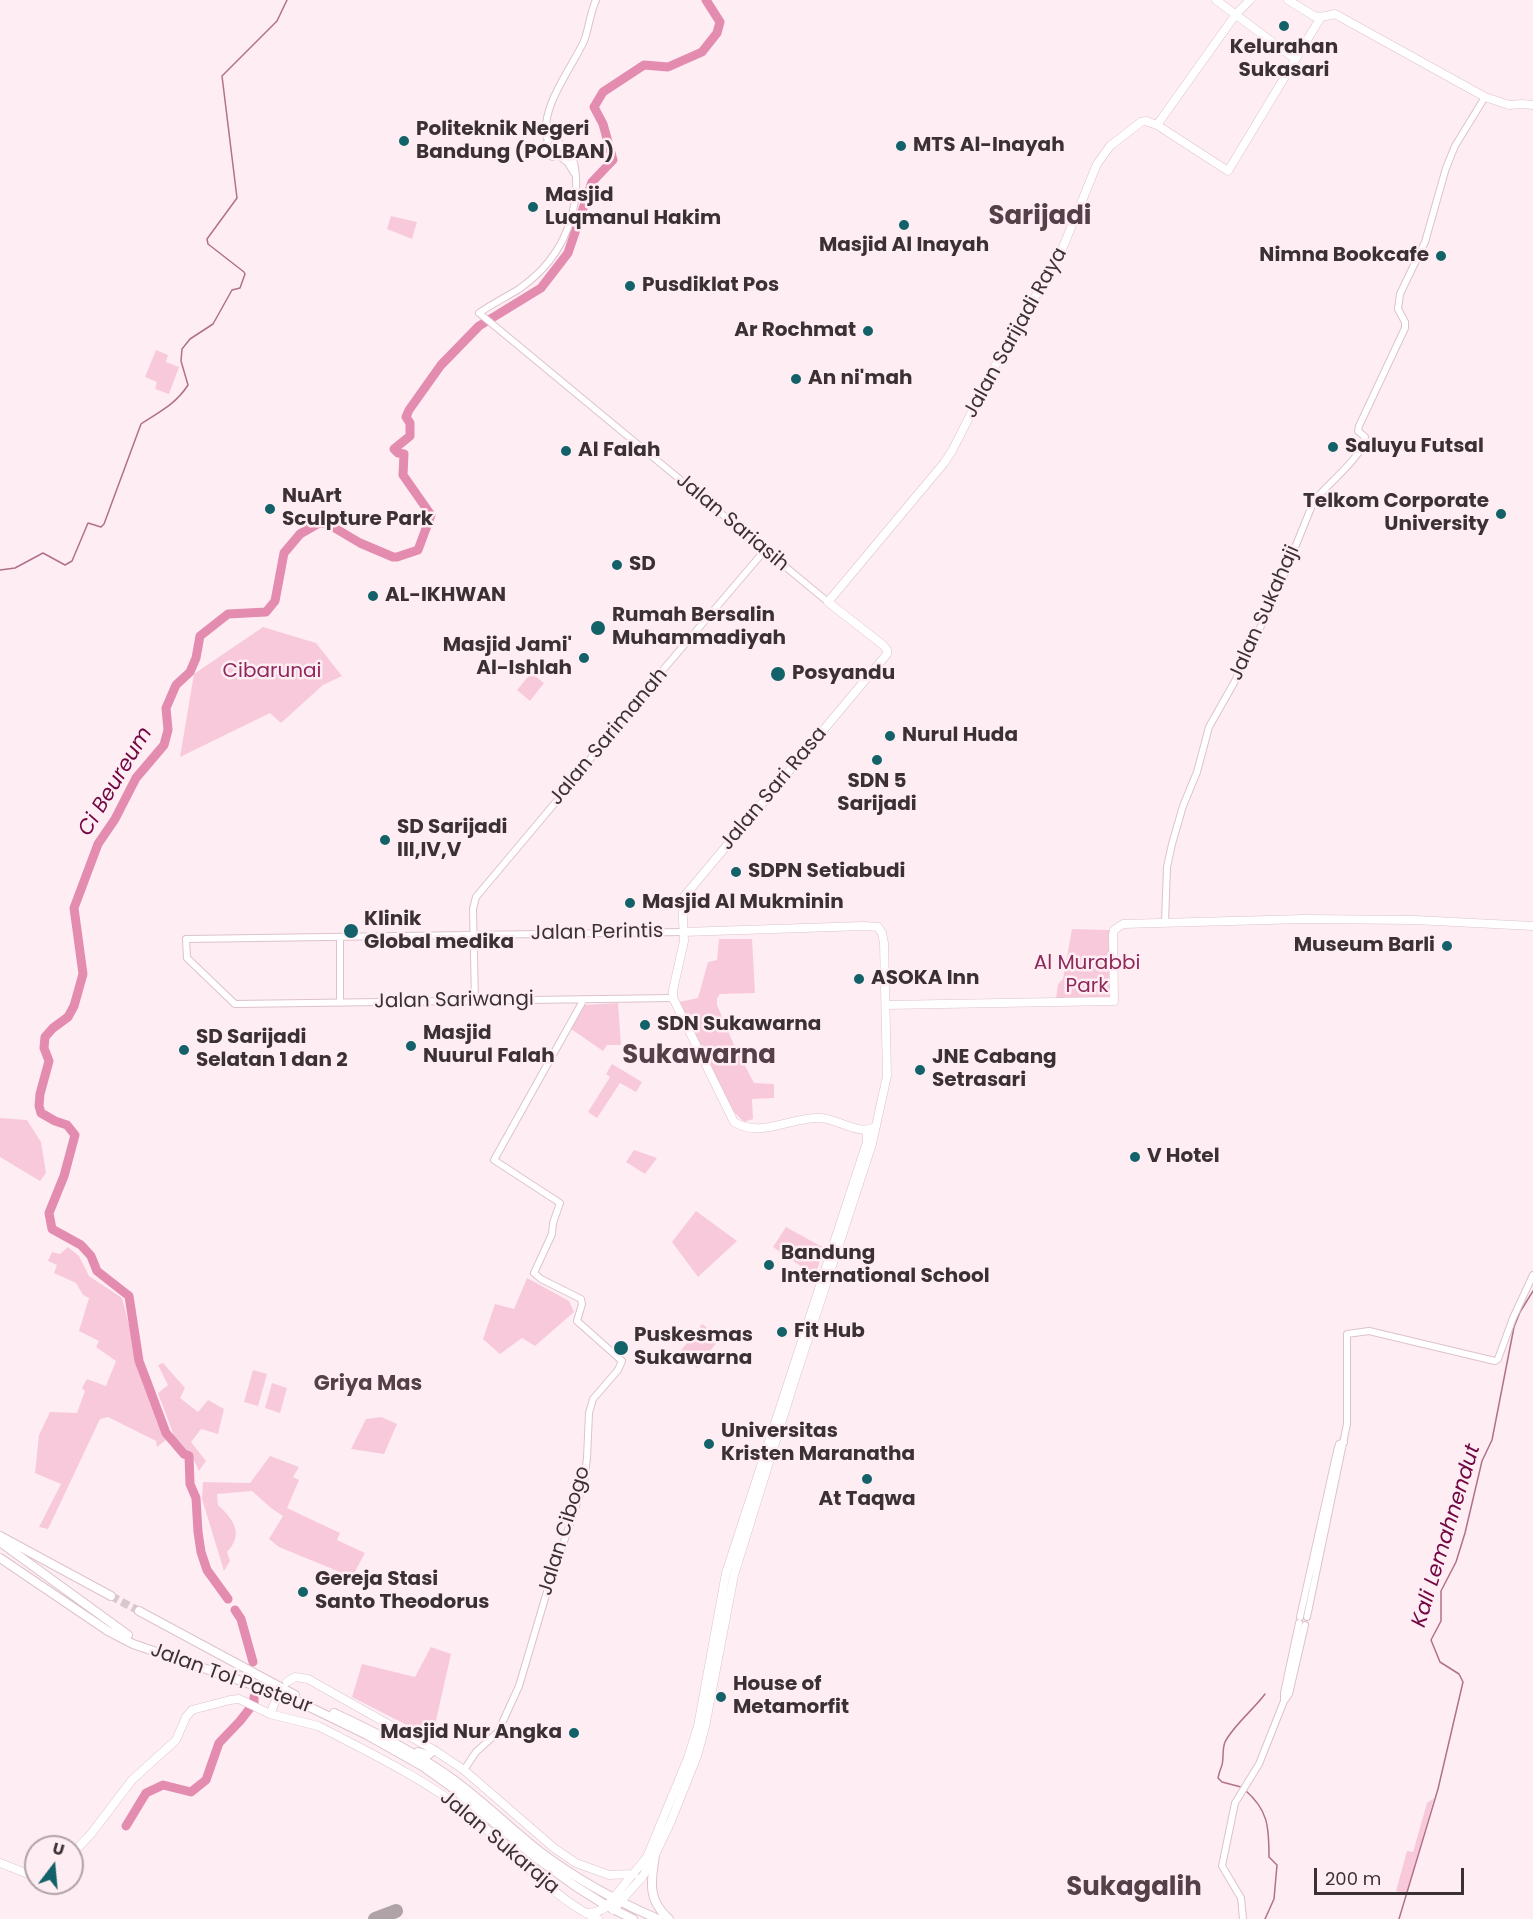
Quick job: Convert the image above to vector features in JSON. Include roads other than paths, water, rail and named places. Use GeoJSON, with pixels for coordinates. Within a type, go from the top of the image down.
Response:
{"type":"FeatureCollection","features":[{"type":"Feature","properties":{"kind":"highway"},"geometry":{"type":"LineString","coordinates":[[0,1536],[111,1596]]}},
{"type":"Feature","properties":{"kind":"highway"},"geometry":{"type":"LineString","coordinates":[[0,1542],[124,1633],[141,1641],[292,1693]]}},
{"type":"Feature","properties":{"kind":"highway","name":"Jalan Tol Pasteur"},"geometry":{"type":"LineString","coordinates":[[0,1558],[108,1631],[133,1644],[291,1698],[367,1735],[422,1766],[574,1886],[633,1919]]}},
{"type":"Feature","properties":{"kind":"highway","name":"Jalan Tol Pasteur"},"geometry":{"type":"LineString","coordinates":[[139,1611],[424,1760],[454,1780],[551,1860],[583,1882],[658,1919]]}},
{"type":"Feature","properties":{"kind":"highway"},"geometry":{"type":"LineString","coordinates":[[384,1738],[423,1754],[430,1754],[434,1750]]}},
{"type":"Feature","properties":{"kind":"highway"},"geometry":{"type":"LineString","coordinates":[[491,1832],[492,1820]]}},
{"type":"Feature","properties":{"kind":"highway"},"geometry":{"type":"LineString","coordinates":[[491,1832],[498,1830],[506,1832]]}},
{"type":"Feature","properties":{"kind":"highway"},"geometry":{"type":"LineString","coordinates":[[655,1856],[653,1898],[669,1919]]}},
{"type":"Feature","properties":{"kind":"main road"},"geometry":{"type":"LineString","coordinates":[[1216,0],[1295,59]]}},
{"type":"Feature","properties":{"kind":"main road"},"geometry":{"type":"LineString","coordinates":[[1250,0],[1236,14],[1157,125],[1227,171],[1317,19],[1335,14],[1485,97],[1509,105],[1533,105]]}},
{"type":"Feature","properties":{"kind":"main road"},"geometry":{"type":"LineString","coordinates":[[1288,0],[1317,19]]}},
{"type":"Feature","properties":{"kind":"main road","name":"Jalan Sarijadi Raya"},"geometry":{"type":"LineString","coordinates":[[828,602],[952,451],[994,368],[1061,252],[1095,168],[1106,150],[1144,121],[1157,125]]}},
{"type":"Feature","properties":{"kind":"main road","name":"Jalan Sariasih"},"geometry":{"type":"LineString","coordinates":[[828,602],[883,645],[887,654]]}},
{"type":"Feature","properties":{"kind":"main road","name":"Jalan Sari Rasa"},"geometry":{"type":"LineString","coordinates":[[673,998],[672,991],[684,941],[682,899],[887,654]]}},
{"type":"Feature","properties":{"kind":"main road"},"geometry":{"type":"LineString","coordinates":[[886,1005],[1114,1001],[1114,930],[1123,924],[1304,919],[1415,920],[1533,926]]}},
{"type":"Feature","properties":{"kind":"main road"},"geometry":{"type":"LineString","coordinates":[[617,1897],[643,1876],[655,1856],[699,1750],[734,1575],[872,1144],[887,1076],[884,943],[878,927],[683,932]]}},
{"type":"Feature","properties":{"kind":"main road"},"geometry":{"type":"LineString","coordinates":[[673,998],[734,1122],[739,1126],[759,1129],[802,1119],[823,1118],[864,1130],[875,1126]]}},
{"type":"Feature","properties":{"kind":"main road"},"geometry":{"type":"LineString","coordinates":[[586,1913],[610,1908],[647,1857],[691,1749],[698,1726],[726,1573],[867,1142],[867,1133],[864,1130]]}},
{"type":"Feature","properties":{"kind":"main road"},"geometry":{"type":"LineString","coordinates":[[288,1683],[298,1676],[308,1679],[434,1750],[464,1770],[567,1858],[584,1867],[609,1875],[625,1876],[636,1873]]}},
{"type":"Feature","properties":{"kind":"main road","name":"Jalan Sukaraja"},"geometry":{"type":"LineString","coordinates":[[84,1841],[132,1780],[176,1740],[186,1717],[192,1710],[239,1699],[259,1710],[274,1706],[426,1784],[491,1832],[548,1886],[598,1919]]}},
{"type":"Feature","properties":{"kind":"main road"},"geometry":{"type":"LineString","coordinates":[[0,1863],[24,1872]]}},
{"type":"Feature","properties":{"kind":"main road"},"geometry":{"type":"LineString","coordinates":[[609,1875],[617,1897]]}},
{"type":"Feature","properties":{"kind":"street"},"geometry":{"type":"LineString","coordinates":[[551,140],[545,129],[546,123],[556,94],[585,39],[596,0]]}},
{"type":"Feature","properties":{"kind":"street","name":"Jalan Sukahaji"},"geometry":{"type":"LineString","coordinates":[[1165,922],[1167,867],[1172,844],[1180,813],[1197,772],[1209,727],[1235,681],[1277,592],[1313,503],[1352,460],[1364,442],[1365,437],[1358,431],[1359,426],[1405,328],[1405,322],[1398,309],[1400,294],[1425,242],[1455,146],[1485,97]]}},
{"type":"Feature","properties":{"kind":"street"},"geometry":{"type":"LineString","coordinates":[[551,140],[558,141],[562,147],[569,150],[575,173],[558,155],[546,154],[544,146],[551,140]]}},
{"type":"Feature","properties":{"kind":"street"},"geometry":{"type":"LineString","coordinates":[[558,155],[562,147]]}},
{"type":"Feature","properties":{"kind":"street","name":"Jalan Sariasih"},"geometry":{"type":"LineString","coordinates":[[575,173],[576,194],[572,219],[560,249],[552,260],[520,288],[481,314],[828,602]]}},
{"type":"Feature","properties":{"kind":"street","name":"Jalan Sarimanah"},"geometry":{"type":"LineString","coordinates":[[474,934],[473,909],[476,897],[765,550]]}},
{"type":"Feature","properties":{"kind":"street","name":"Jalan Perintis"},"geometry":{"type":"LineString","coordinates":[[235,1004],[187,958],[186,939],[683,932]]}},
{"type":"Feature","properties":{"kind":"street"},"geometry":{"type":"LineString","coordinates":[[474,934],[476,1001]]}},
{"type":"Feature","properties":{"kind":"street"},"geometry":{"type":"LineString","coordinates":[[340,937],[340,1003]]}},
{"type":"Feature","properties":{"kind":"street","name":"Jalan Sariwangi"},"geometry":{"type":"LineString","coordinates":[[235,1004],[673,998]]}},
{"type":"Feature","properties":{"kind":"street","name":"Jalan Cibogo"},"geometry":{"type":"LineString","coordinates":[[464,1770],[476,1752],[498,1732],[519,1686],[546,1595],[584,1482],[592,1399],[618,1370],[622,1361],[578,1321],[582,1304],[580,1299],[540,1279],[534,1273],[552,1234],[560,1203],[494,1160],[584,999]]}},
{"type":"Feature","properties":{"kind":"street"},"geometry":{"type":"LineString","coordinates":[[1243,1919],[1241,1898],[1222,1866],[1235,1803],[1265,1752],[1284,1701],[1289,1694],[1337,1451],[1339,1444],[1344,1442],[1347,1424],[1347,1334],[1370,1331],[1492,1362],[1498,1359],[1513,1318],[1533,1275]]}},
{"type":"Feature","properties":{"kind":"waterway"},"geometry":{"type":"LineString","coordinates":[[0,570],[15,568],[43,553],[65,565],[72,561],[88,523],[101,527],[104,524],[141,424],[173,403],[188,385],[181,361],[182,349],[190,339],[213,324],[232,290],[240,288],[244,272],[208,244],[207,239],[237,198],[222,76],[277,21],[287,0]]}},
{"type":"Feature","properties":{"kind":"waterway","name":"Ci Beureum"},"geometry":{"type":"LineString","coordinates":[[228,1599],[207,1570],[201,1552],[196,1498],[190,1484],[189,1456],[184,1454],[166,1433],[139,1361],[129,1296],[97,1271],[91,1256],[81,1245],[52,1229],[49,1213],[64,1176],[75,1135],[67,1125],[41,1113],[39,1106],[49,1061],[44,1048],[45,1037],[68,1017],[74,1006],[83,974],[74,908],[98,844],[115,819],[136,778],[164,745],[168,730],[166,708],[176,685],[190,672],[196,658],[200,636],[228,614],[266,612],[275,601],[284,553],[300,534],[319,523],[328,524],[360,543],[393,557],[418,550],[431,515],[403,475],[404,454],[394,449],[410,436],[410,423],[406,417],[409,410],[441,365],[479,326],[541,288],[568,253],[592,182],[613,160],[603,124],[594,107],[603,92],[644,65],[668,67],[702,52],[717,33],[720,22],[706,0]]}},
{"type":"Feature","properties":{"kind":"waterway","name":"Kali Lemahnendut"},"geometry":{"type":"LineString","coordinates":[[1399,1919],[1438,1789],[1463,1682],[1459,1674],[1440,1662],[1431,1640],[1441,1621],[1441,1591],[1456,1562],[1482,1461],[1492,1440],[1514,1327],[1533,1291]]}},
{"type":"Feature","properties":{"kind":"waterway","name":"Ci Beureum"},"geometry":{"type":"LineString","coordinates":[[235,1610],[241,1619],[253,1662]]}},
{"type":"Feature","properties":{"kind":"waterway"},"geometry":{"type":"LineString","coordinates":[[1241,1787],[1222,1782],[1218,1778],[1223,1762],[1224,1745],[1233,1730],[1265,1694]]}},
{"type":"Feature","properties":{"kind":"waterway","name":"Ci Beureum"},"geometry":{"type":"LineString","coordinates":[[126,1826],[146,1793],[163,1785],[191,1792],[206,1780],[219,1743],[254,1703],[254,1697]]}},
{"type":"Feature","properties":{"kind":"waterway"},"geometry":{"type":"LineString","coordinates":[[1245,1790],[1253,1797],[1266,1819],[1269,1857],[1277,1865],[1274,1899],[1265,1919]]}},
{"type":"Feature","properties":{"kind":"tunnel"},"geometry":{"type":"LineString","coordinates":[[111,1596],[139,1611]]}},
{"type":"Feature","properties":{"kind":"place","name":"Kelurahan Sukasari"},"geometry":{"type":"Point","coordinates":[1284,26]}},
{"type":"Feature","properties":{"kind":"place","name":"Politeknik Negeri Bandung (POLBAN)"},"geometry":{"type":"Point","coordinates":[404,141]}},
{"type":"Feature","properties":{"kind":"place","name":"MTS Al-Inayah"},"geometry":{"type":"Point","coordinates":[901,146]}},
{"type":"Feature","properties":{"kind":"place","name":"Masjid Luqmanul Hakim"},"geometry":{"type":"Point","coordinates":[533,207]}},
{"type":"Feature","properties":{"kind":"place","name":"Masjid Al Inayah"},"geometry":{"type":"Point","coordinates":[904,225]}},
{"type":"Feature","properties":{"kind":"place","name":"Nimna Bookcafe"},"geometry":{"type":"Point","coordinates":[1441,256]}},
{"type":"Feature","properties":{"kind":"place","name":"Pusdiklat Pos"},"geometry":{"type":"Point","coordinates":[630,286]}},
{"type":"Feature","properties":{"kind":"place","name":"Ar Rochmat"},"geometry":{"type":"Point","coordinates":[868,331]}},
{"type":"Feature","properties":{"kind":"place","name":"An ni'mah"},"geometry":{"type":"Point","coordinates":[796,379]}},
{"type":"Feature","properties":{"kind":"place","name":"Saluyu Futsal"},"geometry":{"type":"Point","coordinates":[1333,447]}},
{"type":"Feature","properties":{"kind":"place","name":"Al Falah"},"geometry":{"type":"Point","coordinates":[566,451]}},
{"type":"Feature","properties":{"kind":"place","name":"NuArt Sculpture Park"},"geometry":{"type":"Point","coordinates":[270,509]}},
{"type":"Feature","properties":{"kind":"place","name":"Telkom Corporate University"},"geometry":{"type":"Point","coordinates":[1501,514]}},
{"type":"Feature","properties":{"kind":"place","name":"SD"},"geometry":{"type":"Point","coordinates":[617,565]}},
{"type":"Feature","properties":{"kind":"place","name":"AL-IKHWAN"},"geometry":{"type":"Point","coordinates":[373,596]}},
{"type":"Feature","properties":{"kind":"place","name":"Rumah Bersalin Muhammadiyah"},"geometry":{"type":"Point","coordinates":[598,628]}},
{"type":"Feature","properties":{"kind":"place","name":"Masjid Jami' Al-Ishlah"},"geometry":{"type":"Point","coordinates":[584,658]}},
{"type":"Feature","properties":{"kind":"place","name":"Posyandu"},"geometry":{"type":"Point","coordinates":[778,674]}},
{"type":"Feature","properties":{"kind":"place","name":"Nurul Huda"},"geometry":{"type":"Point","coordinates":[890,736]}},
{"type":"Feature","properties":{"kind":"place","name":"SDN 5 Sarijadi"},"geometry":{"type":"Point","coordinates":[877,760]}},
{"type":"Feature","properties":{"kind":"place","name":"SD Sarijadi III,IV,V"},"geometry":{"type":"Point","coordinates":[385,840]}},
{"type":"Feature","properties":{"kind":"place","name":"SDPN Setiabudi"},"geometry":{"type":"Point","coordinates":[736,872]}},
{"type":"Feature","properties":{"kind":"place","name":"Masjid Al Mukminin"},"geometry":{"type":"Point","coordinates":[630,903]}},
{"type":"Feature","properties":{"kind":"place","name":"Klinik Global medika"},"geometry":{"type":"Point","coordinates":[351,931]}},
{"type":"Feature","properties":{"kind":"place","name":"Museum Barli"},"geometry":{"type":"Point","coordinates":[1447,946]}},
{"type":"Feature","properties":{"kind":"place","name":"ASOKA Inn"},"geometry":{"type":"Point","coordinates":[859,979]}},
{"type":"Feature","properties":{"kind":"place","name":"SDN Sukawarna"},"geometry":{"type":"Point","coordinates":[645,1025]}},
{"type":"Feature","properties":{"kind":"place","name":"Masjid Nuurul Falah"},"geometry":{"type":"Point","coordinates":[411,1046]}},
{"type":"Feature","properties":{"kind":"place","name":"SD Sarijadi Selatan 1 dan 2"},"geometry":{"type":"Point","coordinates":[184,1050]}},
{"type":"Feature","properties":{"kind":"place","name":"JNE Cabang Setrasari"},"geometry":{"type":"Point","coordinates":[920,1070]}},
{"type":"Feature","properties":{"kind":"place","name":"V Hotel"},"geometry":{"type":"Point","coordinates":[1135,1157]}},
{"type":"Feature","properties":{"kind":"place","name":"Bandung International School"},"geometry":{"type":"Point","coordinates":[769,1265]}},
{"type":"Feature","properties":{"kind":"place","name":"Fit Hub"},"geometry":{"type":"Point","coordinates":[782,1332]}},
{"type":"Feature","properties":{"kind":"place","name":"Puskesmas Sukawarna"},"geometry":{"type":"Point","coordinates":[621,1348]}},
{"type":"Feature","properties":{"kind":"place","name":"Universitas Kristen Maranatha"},"geometry":{"type":"Point","coordinates":[709,1444]}},
{"type":"Feature","properties":{"kind":"place","name":"At Taqwa"},"geometry":{"type":"Point","coordinates":[867,1479]}},
{"type":"Feature","properties":{"kind":"place","name":"Gereja Stasi Santo Theodorus"},"geometry":{"type":"Point","coordinates":[303,1592]}},
{"type":"Feature","properties":{"kind":"place","name":"House of Metamorfit"},"geometry":{"type":"Point","coordinates":[721,1697]}},
{"type":"Feature","properties":{"kind":"place","name":"Masjid Nur Angka"},"geometry":{"type":"Point","coordinates":[574,1733]}},
{"type":"Feature","properties":{"kind":"district","name":"Sarijadi"},"geometry":{"type":"Point","coordinates":[1040,217]}},
{"type":"Feature","properties":{"kind":"district","name":"Sukawarna"},"geometry":{"type":"Point","coordinates":[699,1056]}},
{"type":"Feature","properties":{"kind":"district","name":"Griya Mas"},"geometry":{"type":"Point","coordinates":[368,1385]}},
{"type":"Feature","properties":{"kind":"district","name":"Sukagalih"},"geometry":{"type":"Point","coordinates":[1134,1888]}},
{"type":"Feature","properties":{"kind":"park label","name":"Cibarunai"},"geometry":{"type":"Point","coordinates":[272,672]}},
{"type":"Feature","properties":{"kind":"park label","name":"Al Murabbi Park"},"geometry":{"type":"Point","coordinates":[1087,976]}}]}
